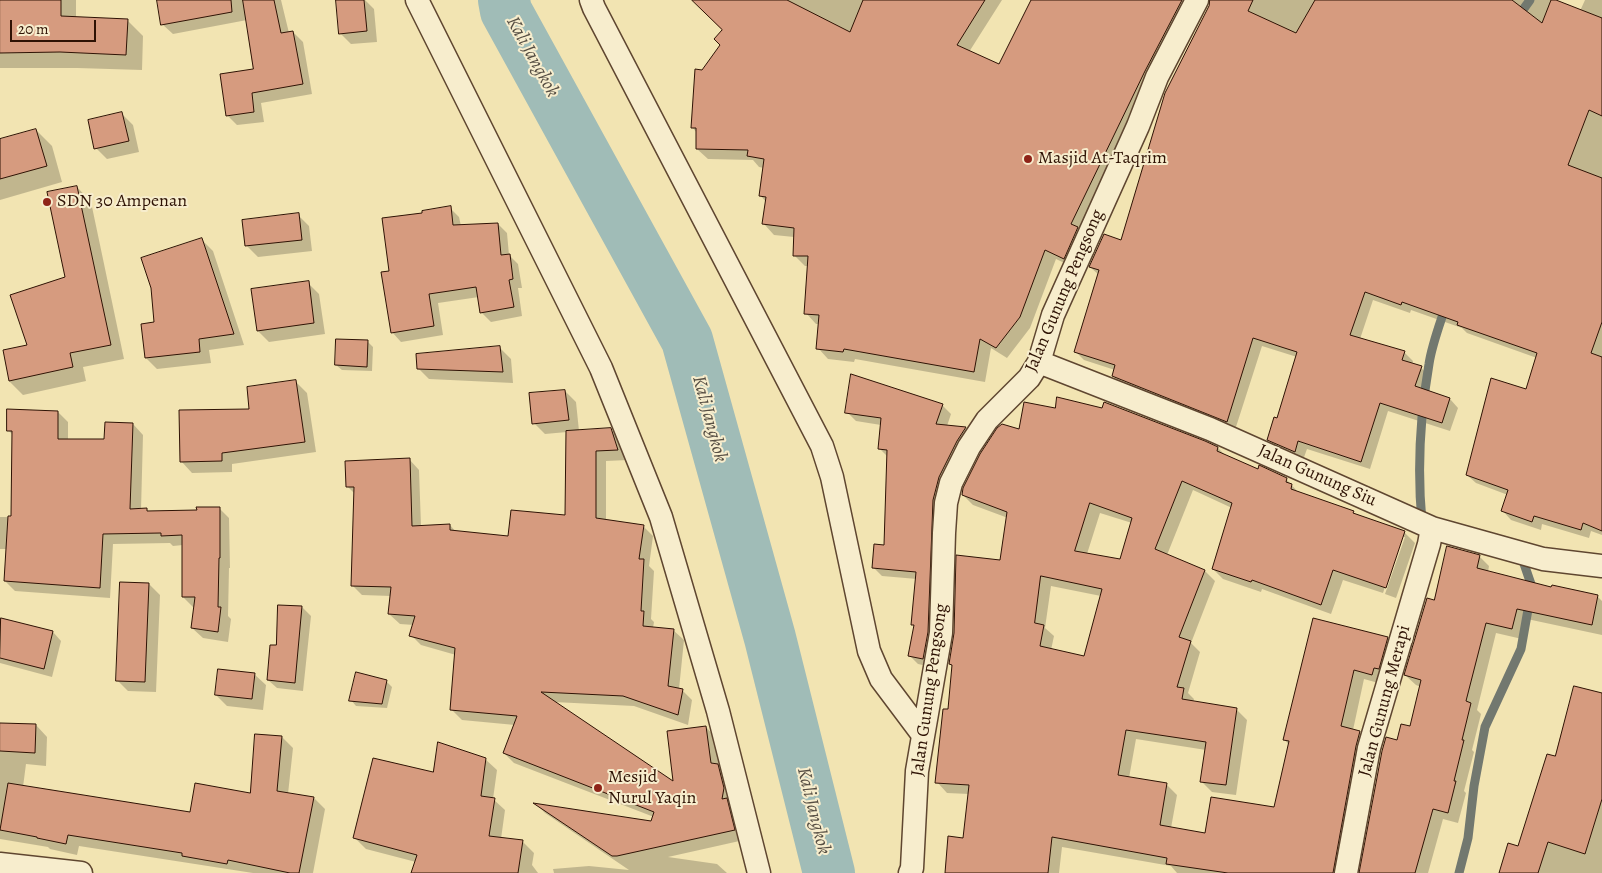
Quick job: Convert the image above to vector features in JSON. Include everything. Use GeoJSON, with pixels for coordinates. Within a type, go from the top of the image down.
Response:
{"type":"FeatureCollection","features":[{"type":"Feature","properties":{"kind":"street"},"geometry":{"type":"LineString","coordinates":[[417,0],[600,368],[661,517],[718,711],[760,873]]}},
{"type":"Feature","properties":{"kind":"street"},"geometry":{"type":"LineString","coordinates":[[591,0],[822,446],[832,477],[869,651],[881,679],[923,735]]}},
{"type":"Feature","properties":{"kind":"street","name":"Jalan Gunung Pengsong"},"geometry":{"type":"LineString","coordinates":[[910,873],[912,868],[917,771],[941,633],[944,533],[946,503],[951,482],[969,448],[987,420],[1029,378],[1038,362],[1053,315],[1138,126],[1157,77],[1197,0]]}},
{"type":"Feature","properties":{"kind":"street","name":"Jalan Gunung Siu"},"geometry":{"type":"LineString","coordinates":[[1038,362],[1210,429],[1427,530],[1543,559],[1602,566]]}},
{"type":"Feature","properties":{"kind":"street","name":"Jalan Gunung Merapi"},"geometry":{"type":"LineString","coordinates":[[1346,873],[1370,748],[1427,530]]}},
{"type":"Feature","properties":{"kind":"street"},"geometry":{"type":"LineString","coordinates":[[0,864],[81,873]]}},
{"type":"Feature","properties":{"kind":"building"},"geometry":{"type":"Polygon","coordinates":[[[0,0],[61,0],[61,16],[128,19],[126,55],[60,52],[0,53],[0,0]]]}},
{"type":"Feature","properties":{"kind":"building"},"geometry":{"type":"Polygon","coordinates":[[[157,0],[231,0],[232,12],[161,25],[157,0]]]}},
{"type":"Feature","properties":{"kind":"building"},"geometry":{"type":"Polygon","coordinates":[[[243,0],[274,0],[281,33],[293,31],[303,84],[252,93],[254,112],[226,116],[220,74],[253,69],[243,0]]]}},
{"type":"Feature","properties":{"kind":"building"},"geometry":{"type":"Polygon","coordinates":[[[336,0],[364,0],[367,31],[339,34],[336,0]]]}},
{"type":"Feature","properties":{"kind":"building"},"geometry":{"type":"Polygon","coordinates":[[[692,0],[787,0],[850,32],[863,0],[985,0],[957,45],[999,64],[1031,0],[1182,0],[1145,71],[1071,224],[1078,227],[1064,259],[1045,250],[1020,317],[996,348],[980,339],[974,372],[844,349],[843,352],[816,349],[819,315],[804,314],[808,256],[793,256],[794,228],[762,224],[766,197],[759,196],[764,159],[747,156],[748,150],[696,149],[696,128],[691,128],[695,69],[702,70],[720,45],[714,39],[722,30],[692,0]]]}},
{"type":"Feature","properties":{"kind":"building"},"geometry":{"type":"Polygon","coordinates":[[[1210,0],[1253,0],[1248,11],[1296,33],[1315,0],[1512,0],[1542,23],[1551,0],[1556,0],[1602,18],[1602,116],[1589,110],[1568,165],[1602,178],[1602,322],[1591,353],[1602,357],[1602,531],[1583,523],[1581,530],[1534,516],[1532,522],[1501,511],[1508,490],[1466,475],[1491,378],[1526,389],[1537,353],[1457,325],[1458,322],[1402,302],[1401,305],[1365,292],[1350,335],[1405,351],[1402,360],[1422,366],[1415,386],[1450,398],[1442,423],[1380,403],[1361,462],[1298,441],[1295,452],[1267,440],[1274,417],[1277,418],[1297,352],[1253,338],[1227,422],[1112,376],[1115,365],[1074,352],[1099,270],[1089,267],[1104,234],[1121,240],[1165,93],[1209,6],[1210,0]]]}},
{"type":"Feature","properties":{"kind":"building"},"geometry":{"type":"Polygon","coordinates":[[[122,112],[129,141],[94,149],[88,120],[122,112]]]}},
{"type":"Feature","properties":{"kind":"building"},"geometry":{"type":"Polygon","coordinates":[[[36,129],[47,166],[0,179],[0,139],[36,129]]]}},
{"type":"Feature","properties":{"kind":"building"},"geometry":{"type":"Polygon","coordinates":[[[77,186],[111,345],[70,353],[73,367],[9,381],[3,350],[27,345],[10,295],[65,277],[47,192],[77,186]]]}},
{"type":"Feature","properties":{"kind":"building"},"geometry":{"type":"Polygon","coordinates":[[[451,206],[453,225],[498,223],[501,255],[510,254],[513,279],[509,280],[514,307],[480,313],[476,287],[429,294],[434,326],[391,333],[381,272],[389,271],[382,218],[422,213],[422,211],[451,206]]]}},
{"type":"Feature","properties":{"kind":"building"},"geometry":{"type":"Polygon","coordinates":[[[299,213],[302,240],[245,246],[242,220],[299,213]]]}},
{"type":"Feature","properties":{"kind":"building"},"geometry":{"type":"Polygon","coordinates":[[[202,238],[234,334],[199,339],[200,352],[145,358],[141,324],[154,322],[151,288],[141,258],[202,238]]]}},
{"type":"Feature","properties":{"kind":"building"},"geometry":{"type":"Polygon","coordinates":[[[309,281],[314,323],[257,331],[251,289],[309,281]]]}},
{"type":"Feature","properties":{"kind":"building"},"geometry":{"type":"Polygon","coordinates":[[[336,339],[368,340],[367,367],[335,365],[336,339]]]}},
{"type":"Feature","properties":{"kind":"building"},"geometry":{"type":"Polygon","coordinates":[[[500,346],[503,372],[417,369],[416,354],[500,346]]]}},
{"type":"Feature","properties":{"kind":"building"},"geometry":{"type":"Polygon","coordinates":[[[851,374],[943,404],[936,424],[966,427],[939,477],[933,500],[928,632],[923,659],[908,656],[914,625],[911,625],[916,572],[872,568],[874,544],[884,545],[887,450],[878,449],[881,418],[845,413],[851,374]]]}},
{"type":"Feature","properties":{"kind":"building"},"geometry":{"type":"Polygon","coordinates":[[[296,380],[305,442],[222,453],[222,461],[180,462],[179,410],[249,409],[247,387],[296,380]]]}},
{"type":"Feature","properties":{"kind":"building"},"geometry":{"type":"Polygon","coordinates":[[[565,390],[569,420],[532,424],[529,393],[565,390]]]}},
{"type":"Feature","properties":{"kind":"building"},"geometry":{"type":"Polygon","coordinates":[[[1057,397],[1102,408],[1104,402],[1205,441],[1218,447],[1217,451],[1258,469],[1259,465],[1287,478],[1286,482],[1292,484],[1291,489],[1405,531],[1386,588],[1333,570],[1321,605],[1252,580],[1251,582],[1212,569],[1232,503],[1182,481],[1155,549],[1205,570],[1179,637],[1191,641],[1177,687],[1184,688],[1182,699],[1237,708],[1226,785],[1200,782],[1206,742],[1126,730],[1118,775],[1167,783],[1160,825],[1205,833],[1211,797],[1274,807],[1289,741],[1283,740],[1313,618],[1388,637],[1379,669],[1374,668],[1372,675],[1354,670],[1341,726],[1360,731],[1333,873],[1228,873],[1166,864],[1167,858],[1052,837],[1048,873],[945,873],[948,836],[963,838],[969,785],[935,783],[943,709],[948,709],[952,665],[949,664],[954,633],[956,555],[1000,560],[1007,512],[962,495],[963,488],[980,454],[997,428],[1002,424],[1019,429],[1024,402],[1055,408],[1057,397]],[[1090,503],[1075,551],[1120,559],[1132,518],[1090,503]],[[1041,576],[1035,623],[1044,625],[1040,646],[1084,656],[1102,589],[1041,576]]]}},
{"type":"Feature","properties":{"kind":"building"},"geometry":{"type":"Polygon","coordinates":[[[7,409],[58,411],[58,439],[104,439],[105,422],[133,423],[130,509],[147,508],[147,511],[197,510],[196,507],[220,507],[218,607],[221,607],[218,632],[191,628],[195,597],[182,597],[182,535],[161,536],[161,533],[103,534],[100,588],[4,581],[8,516],[11,516],[12,431],[7,431],[7,409]]]}},
{"type":"Feature","properties":{"kind":"building"},"geometry":{"type":"Polygon","coordinates":[[[611,428],[618,450],[596,451],[596,518],[644,525],[639,559],[644,559],[641,611],[644,611],[643,626],[674,629],[668,686],[683,689],[678,715],[623,696],[541,692],[673,781],[667,731],[706,726],[711,763],[718,764],[724,788],[722,799],[727,798],[735,830],[617,856],[612,856],[533,803],[651,821],[654,812],[503,753],[517,716],[450,710],[455,648],[409,636],[415,616],[388,614],[391,587],[351,586],[354,487],[346,487],[345,461],[410,458],[412,526],[450,524],[450,530],[508,536],[511,510],[565,515],[566,431],[611,428]]]}},
{"type":"Feature","properties":{"kind":"building"},"geometry":{"type":"Polygon","coordinates":[[[1447,546],[1480,555],[1477,568],[1551,587],[1552,585],[1598,595],[1592,625],[1517,609],[1512,629],[1486,623],[1466,701],[1471,703],[1448,813],[1433,809],[1415,873],[1359,873],[1386,737],[1397,740],[1401,724],[1410,726],[1421,680],[1404,675],[1427,598],[1434,600],[1447,546]]]}},
{"type":"Feature","properties":{"kind":"building"},"geometry":{"type":"Polygon","coordinates":[[[120,582],[149,583],[145,682],[116,681],[120,582]]]}},
{"type":"Feature","properties":{"kind":"building"},"geometry":{"type":"Polygon","coordinates":[[[278,605],[302,606],[295,683],[267,680],[270,645],[276,645],[278,605]]]}},
{"type":"Feature","properties":{"kind":"building"},"geometry":{"type":"Polygon","coordinates":[[[1,618],[53,631],[44,669],[0,658],[1,618]]]}},
{"type":"Feature","properties":{"kind":"building"},"geometry":{"type":"Polygon","coordinates":[[[218,669],[255,673],[252,699],[215,695],[218,669]]]}},
{"type":"Feature","properties":{"kind":"building"},"geometry":{"type":"Polygon","coordinates":[[[356,672],[387,680],[382,704],[349,701],[356,672]]]}},
{"type":"Feature","properties":{"kind":"building"},"geometry":{"type":"Polygon","coordinates":[[[1574,686],[1602,693],[1602,799],[1585,854],[1548,842],[1538,873],[1499,873],[1508,843],[1518,846],[1547,754],[1555,756],[1574,686]]]}},
{"type":"Feature","properties":{"kind":"building"},"geometry":{"type":"Polygon","coordinates":[[[0,723],[36,724],[35,753],[0,751],[0,723]]]}},
{"type":"Feature","properties":{"kind":"building"},"geometry":{"type":"Polygon","coordinates":[[[255,734],[282,736],[277,791],[314,797],[299,873],[290,873],[228,860],[227,864],[182,856],[182,853],[68,835],[66,844],[0,830],[8,783],[190,812],[195,783],[250,793],[255,734]]]}},
{"type":"Feature","properties":{"kind":"building"},"geometry":{"type":"Polygon","coordinates":[[[438,742],[486,758],[481,796],[495,798],[489,836],[523,840],[518,873],[411,873],[417,855],[353,838],[373,758],[433,772],[438,742]]]}},
{"type":"Feature","properties":{"kind":"waterway","name":"Kali Jangkok"},"geometry":{"type":"LineString","coordinates":[[504,0],[506,11],[687,340],[770,638],[829,873]]}},
{"type":"Feature","properties":{"kind":"waterway"},"geometry":{"type":"LineString","coordinates":[[1517,18],[1530,0]]}},
{"type":"Feature","properties":{"kind":"waterway"},"geometry":{"type":"LineString","coordinates":[[1422,522],[1420,443],[1423,403],[1430,357],[1446,305]]}},
{"type":"Feature","properties":{"kind":"waterway"},"geometry":{"type":"LineString","coordinates":[[1459,873],[1468,838],[1474,786],[1485,727],[1521,649],[1532,587],[1521,555]]}},
{"type":"Feature","properties":{"kind":"place","name":"Masjid At-Taqrim"},"geometry":{"type":"Point","coordinates":[1028,159]}},
{"type":"Feature","properties":{"kind":"place","name":"SDN 30 Ampenan"},"geometry":{"type":"Point","coordinates":[47,202]}},
{"type":"Feature","properties":{"kind":"place","name":"Mesjid Nurul Yaqin"},"geometry":{"type":"Point","coordinates":[598,788]}}]}
